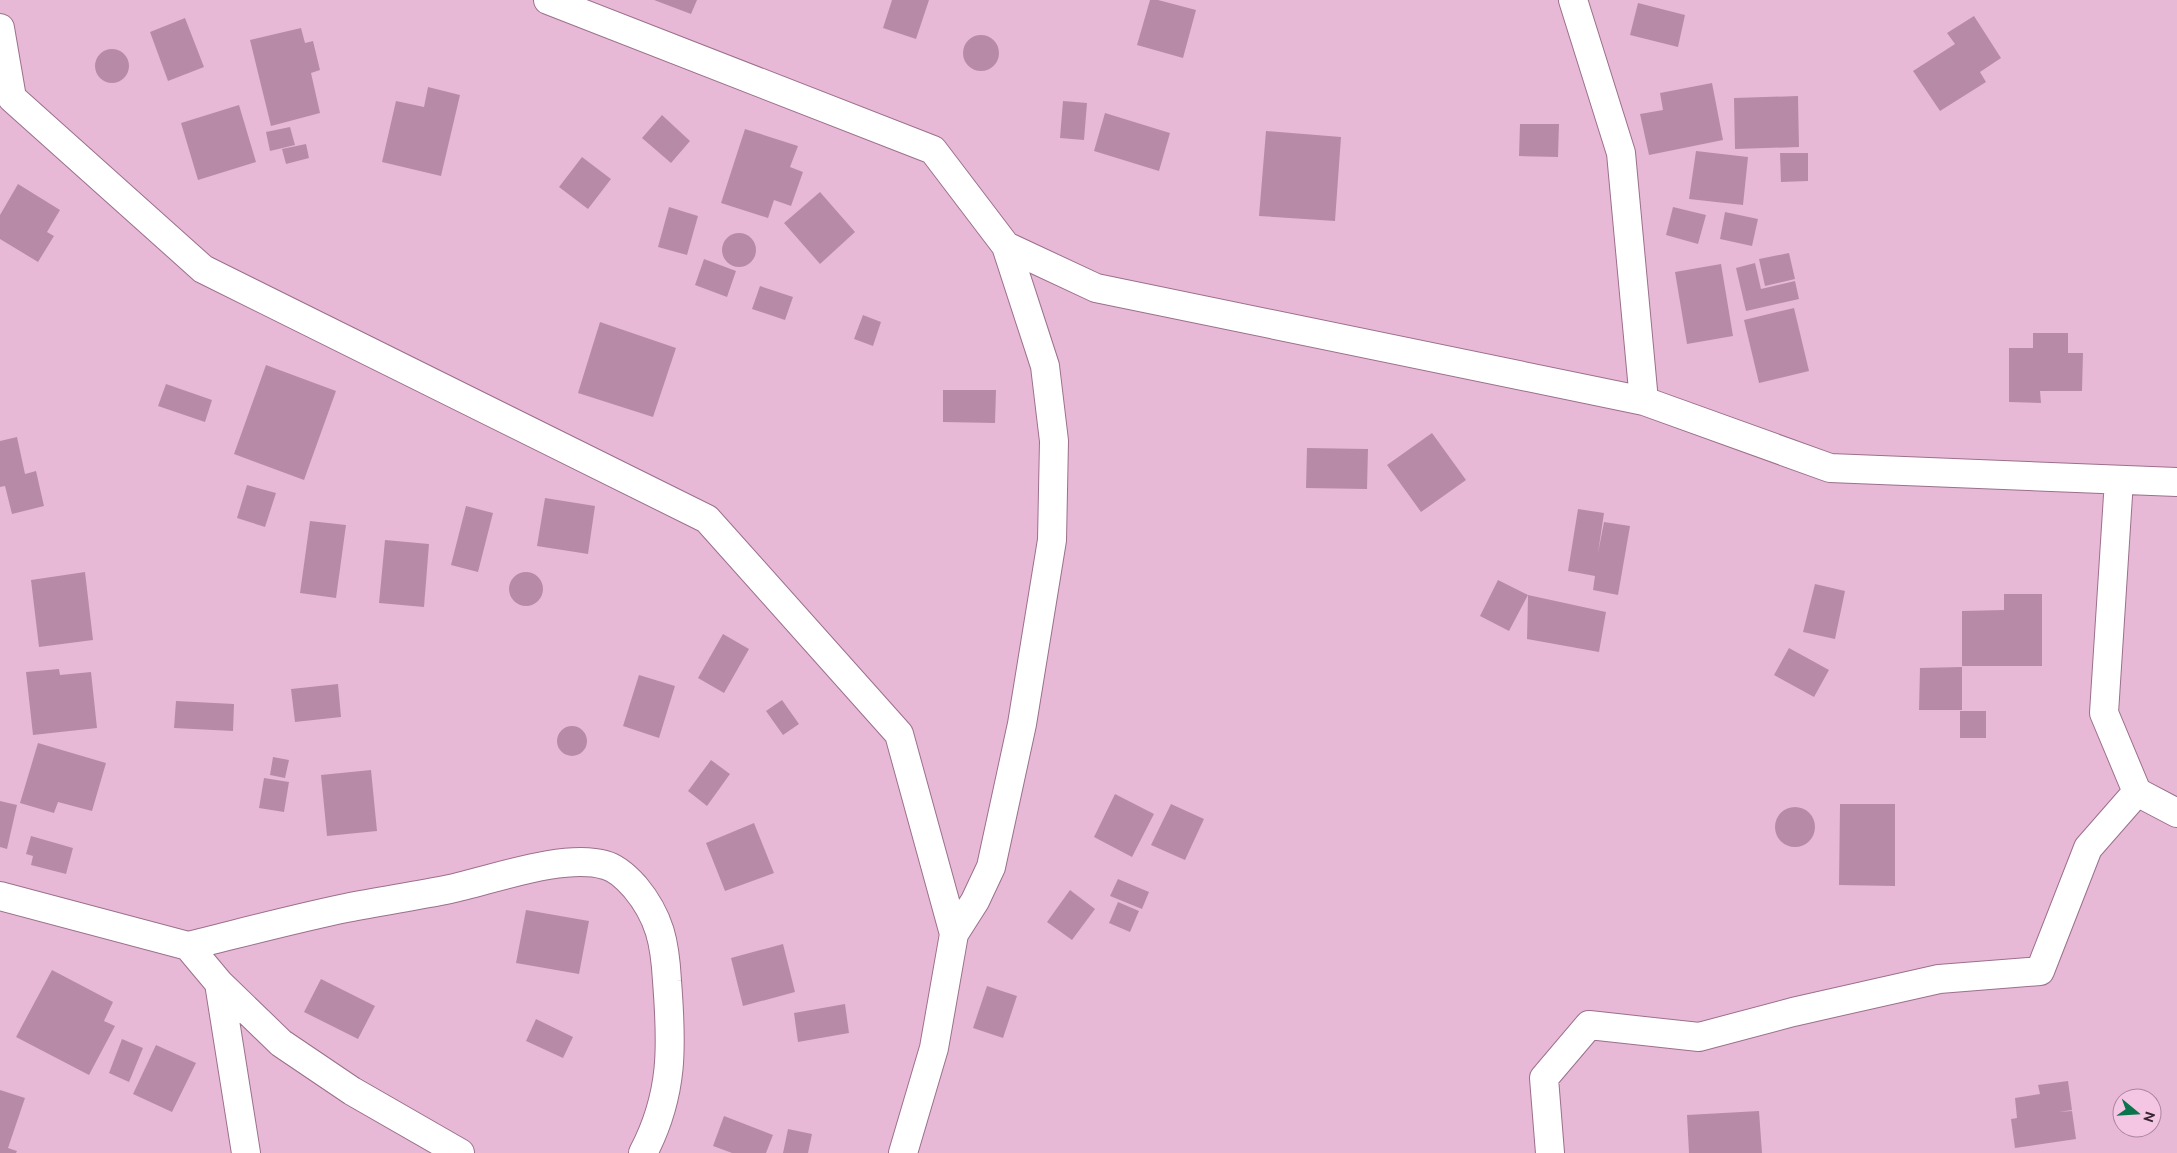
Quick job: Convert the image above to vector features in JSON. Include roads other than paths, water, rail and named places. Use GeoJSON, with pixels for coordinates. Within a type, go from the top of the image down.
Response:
{"type":"FeatureCollection","features":[{"type":"Feature","properties":{"kind":"street"},"geometry":{"type":"LineString","coordinates":[[548,0],[933,150],[1006,246],[1046,366],[1054,441],[1052,540],[1022,724],[991,867],[975,901],[954,934],[934,1048],[903,1153]]}},
{"type":"Feature","properties":{"kind":"street"},"geometry":{"type":"LineString","coordinates":[[1573,0],[1621,153],[1644,402]]}},
{"type":"Feature","properties":{"kind":"street"},"geometry":{"type":"LineString","coordinates":[[0,28],[12,98],[203,269],[707,518],[899,734],[954,934]]}},
{"type":"Feature","properties":{"kind":"street"},"geometry":{"type":"LineString","coordinates":[[1006,246],[1096,288],[1644,402],[1830,468],[2177,482]]}},
{"type":"Feature","properties":{"kind":"street"},"geometry":{"type":"LineString","coordinates":[[2119,480],[2104,713],[2137,792],[2177,813]]}},
{"type":"Feature","properties":{"kind":"street"},"geometry":{"type":"LineString","coordinates":[[1550,1153],[1544,1078],[1589,1025],[1699,1037],[1793,1012],[1940,979],[2040,971],[2088,848],[2137,792]]}},
{"type":"Feature","properties":{"kind":"street"},"geometry":{"type":"LineString","coordinates":[[0,896],[188,946],[345,908],[450,889],[543,866],[574,862],[605,865],[625,876],[647,902],[660,927],[666,957],[671,1035],[668,1085],[655,1130],[643,1153]]}},
{"type":"Feature","properties":{"kind":"street"},"geometry":{"type":"LineString","coordinates":[[188,946],[219,983],[281,1043],[352,1091],[460,1153]]}},
{"type":"Feature","properties":{"kind":"street"},"geometry":{"type":"LineString","coordinates":[[219,983],[246,1153]]}}]}
